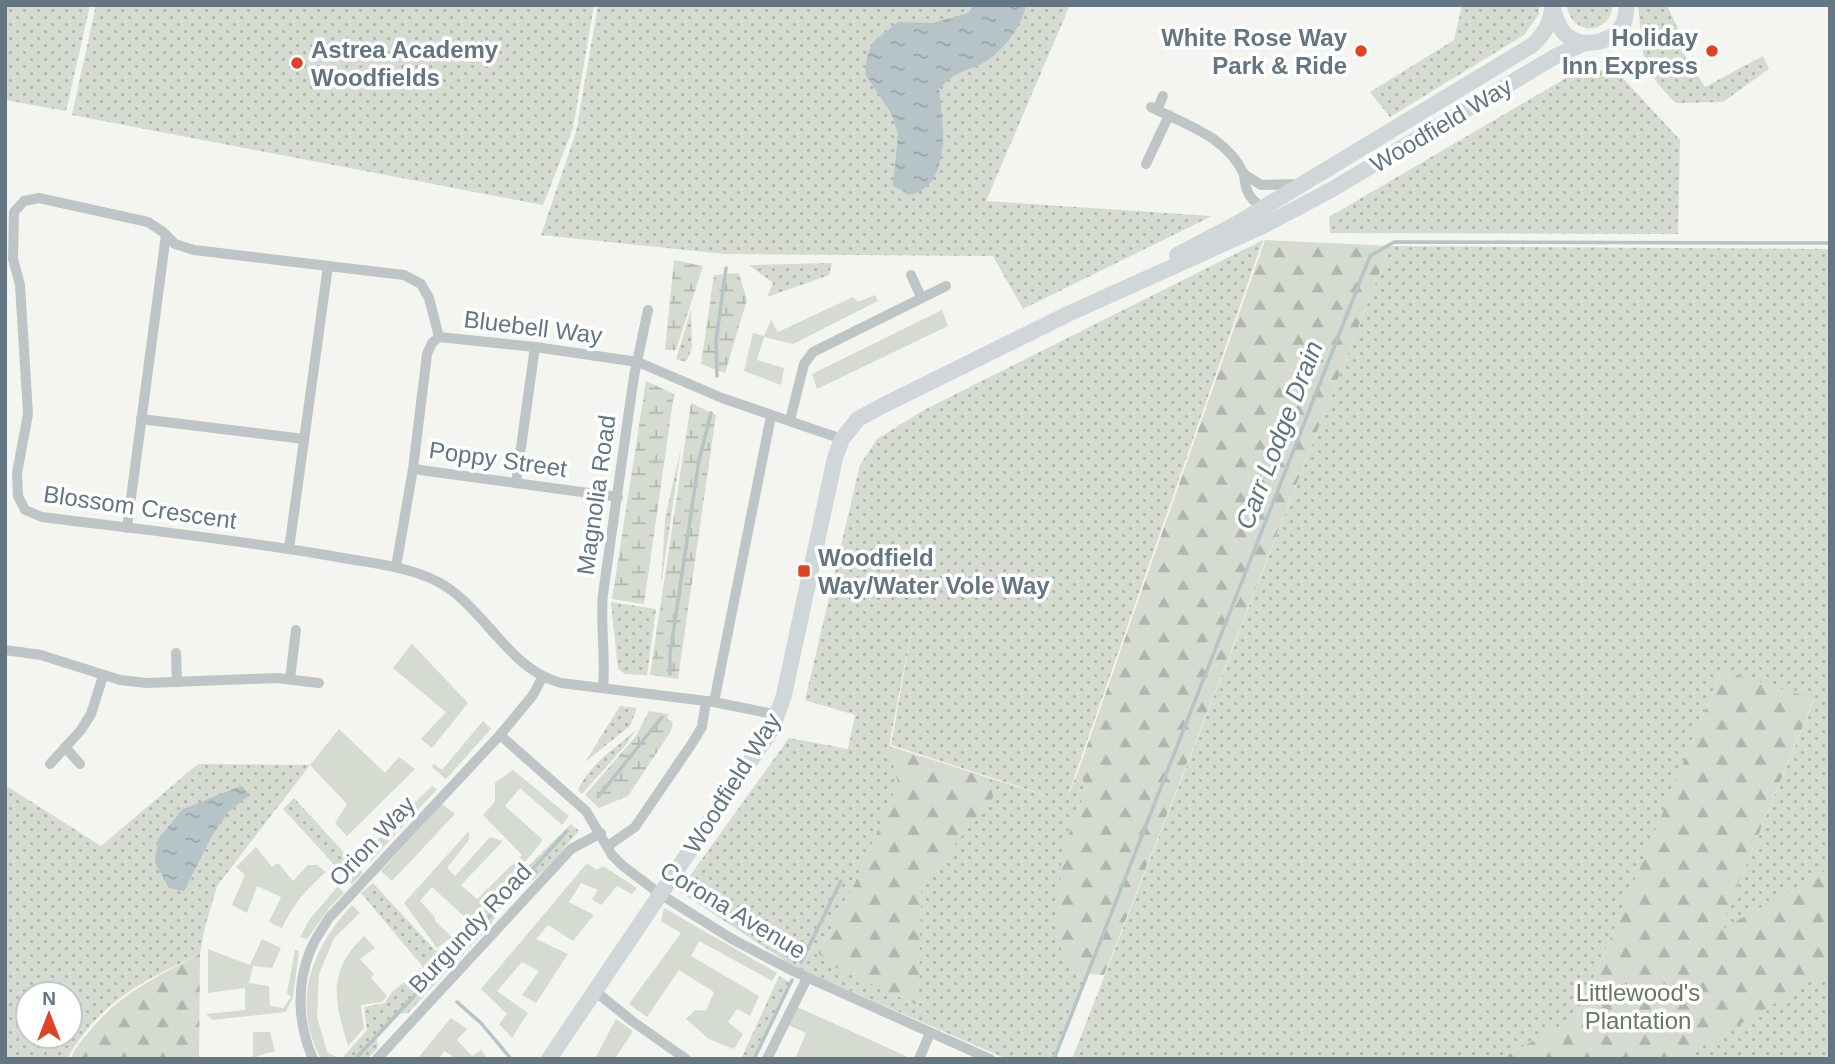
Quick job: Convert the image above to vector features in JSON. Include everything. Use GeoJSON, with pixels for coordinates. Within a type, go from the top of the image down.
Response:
{"type":"FeatureCollection","features":[{"type":"Feature","properties":{"kind":"street","name":"Woodfield Way"},"geometry":{"type":"LineString","coordinates":[[1068,314],[1133,287],[1297,208],[1556,56],[1615,34],[1623,22],[1627,5]]}},
{"type":"Feature","properties":{"kind":"street","name":"Woodfield Way"},"geometry":{"type":"LineString","coordinates":[[549,1059],[758,751],[778,715],[835,458],[842,439],[858,419],[881,405],[1068,314],[1263,208],[1531,46],[1544,35],[1553,7]]}},
{"type":"Feature","properties":{"kind":"street"},"geometry":{"type":"LineString","coordinates":[[1553,7],[1556,22],[1566,34],[1585,43]]}},
{"type":"Feature","properties":{"kind":"street"},"geometry":{"type":"LineString","coordinates":[[1163,96],[1154,108],[1221,143],[1234,155],[1244,174],[1248,194],[1263,208]]}},
{"type":"Feature","properties":{"kind":"street"},"geometry":{"type":"LineString","coordinates":[[1146,164],[1169,116]]}},
{"type":"Feature","properties":{"kind":"street","name":"Woodfield Way"},"geometry":{"type":"LineString","coordinates":[[1244,174],[1261,185],[1302,183]]}},
{"type":"Feature","properties":{"kind":"street","name":"Blossom Crescent"},"geometry":{"type":"LineString","coordinates":[[439,337],[429,298],[421,284],[404,275],[194,250],[175,244],[148,222],[39,198],[24,201],[14,212],[13,259],[20,285],[28,389],[28,414],[18,473],[18,496],[25,510],[41,517],[289,549],[396,567],[432,579],[457,594],[526,667],[542,678],[561,683],[710,701],[778,715]]}},
{"type":"Feature","properties":{"kind":"street","name":"Woodfield Way"},"geometry":{"type":"LineString","coordinates":[[1263,208],[1282,211],[1297,208]]}},
{"type":"Feature","properties":{"kind":"street"},"geometry":{"type":"LineString","coordinates":[[127,527],[166,235]]}},
{"type":"Feature","properties":{"kind":"street"},"geometry":{"type":"LineString","coordinates":[[289,549],[328,266]]}},
{"type":"Feature","properties":{"kind":"street"},"geometry":{"type":"LineString","coordinates":[[911,275],[921,297]]}},
{"type":"Feature","properties":{"kind":"street"},"geometry":{"type":"LineString","coordinates":[[790,420],[804,364],[813,352],[946,286]]}},
{"type":"Feature","properties":{"kind":"street","name":"Magnolia Road"},"geometry":{"type":"LineString","coordinates":[[603,688],[606,660],[601,612],[603,594],[648,310]]}},
{"type":"Feature","properties":{"kind":"street","name":"Bluebell Way"},"geometry":{"type":"LineString","coordinates":[[396,567],[413,469],[427,354],[432,343],[439,337],[638,362],[771,416],[842,439]]}},
{"type":"Feature","properties":{"kind":"street"},"geometry":{"type":"LineString","coordinates":[[516,483],[535,347]]}},
{"type":"Feature","properties":{"kind":"street"},"geometry":{"type":"LineString","coordinates":[[608,846],[635,827],[702,727],[710,701],[771,416]]}},
{"type":"Feature","properties":{"kind":"street"},"geometry":{"type":"LineString","coordinates":[[141,419],[304,439]]}},
{"type":"Feature","properties":{"kind":"street","name":"Poppy Street"},"geometry":{"type":"LineString","coordinates":[[413,469],[618,497]]}},
{"type":"Feature","properties":{"kind":"street"},"geometry":{"type":"LineString","coordinates":[[290,679],[296,630]]}},
{"type":"Feature","properties":{"kind":"street"},"geometry":{"type":"LineString","coordinates":[[5,650],[41,656],[103,676],[147,683],[290,679],[319,683]]}},
{"type":"Feature","properties":{"kind":"street"},"geometry":{"type":"LineString","coordinates":[[176,653],[177,682]]}},
{"type":"Feature","properties":{"kind":"street"},"geometry":{"type":"LineString","coordinates":[[50,765],[90,714],[103,676]]}},
{"type":"Feature","properties":{"kind":"street","name":"Orion Way"},"geometry":{"type":"LineString","coordinates":[[313,1059],[300,1015],[303,976],[310,949],[330,918],[500,735],[533,695],[542,678]]}},
{"type":"Feature","properties":{"kind":"street","name":"Corona Avenue"},"geometry":{"type":"LineString","coordinates":[[500,735],[586,811],[623,866],[660,894],[732,939],[807,978],[990,1059]]}},
{"type":"Feature","properties":{"kind":"street"},"geometry":{"type":"LineString","coordinates":[[65,747],[80,764]]}},
{"type":"Feature","properties":{"kind":"street","name":"Burgundy Road"},"geometry":{"type":"LineString","coordinates":[[377,1059],[571,849],[601,834]]}},
{"type":"Feature","properties":{"kind":"street"},"geometry":{"type":"LineString","coordinates":[[767,1059],[807,978]]}},
{"type":"Feature","properties":{"kind":"street"},"geometry":{"type":"LineString","coordinates":[[596,991],[632,1021],[686,1059]]}},
{"type":"Feature","properties":{"kind":"street"},"geometry":{"type":"LineString","coordinates":[[919,1059],[930,1033]]}},
{"type":"Feature","properties":{"kind":"green space"},"geometry":{"type":"Polygon","coordinates":[[[5,5],[90,5],[66,111],[5,100],[5,5]]]}},
{"type":"Feature","properties":{"kind":"green space","name":"Astrea Academy Woodfields"},"geometry":{"type":"Polygon","coordinates":[[[96,5],[594,5],[573,128],[543,205],[72,115],[96,5]]]}},
{"type":"Feature","properties":{"kind":"green space"},"geometry":{"type":"Polygon","coordinates":[[[598,5],[1070,5],[986,201],[1212,216],[1023,309],[993,256],[725,254],[541,235],[576,132],[598,5]]]}},
{"type":"Feature","properties":{"kind":"green space"},"geometry":{"type":"Polygon","coordinates":[[[1462,5],[1539,5],[1539,14],[1524,35],[1390,117],[1370,92],[1454,40],[1462,5]]]}},
{"type":"Feature","properties":{"kind":"green space"},"geometry":{"type":"Polygon","coordinates":[[[1567,5],[1613,5],[1605,22],[1590,28],[1575,22],[1567,5]]]}},
{"type":"Feature","properties":{"kind":"green space"},"geometry":{"type":"Polygon","coordinates":[[[1638,5],[1667,5],[1682,38],[1677,43],[1705,87],[1763,56],[1769,69],[1723,102],[1676,103],[1654,79],[1648,68],[1642,48],[1638,5]]]}},
{"type":"Feature","properties":{"kind":"green space"},"geometry":{"type":"Polygon","coordinates":[[[1596,69],[1619,74],[1680,140],[1678,234],[1330,233],[1329,217],[1573,74],[1596,69]]]}},
{"type":"Feature","properties":{"kind":"green space"},"geometry":{"type":"Polygon","coordinates":[[[1263,240],[1066,801],[1079,769],[1086,790],[1062,851],[1063,960],[1088,974],[1052,1059],[1007,1059],[793,966],[679,891],[789,738],[848,749],[855,715],[805,700],[831,589],[890,605],[831,588],[860,465],[877,439],[924,410],[1263,240]],[[913,622],[889,746],[898,784],[854,885],[818,953],[918,1006],[921,887],[992,797],[989,778],[1066,802],[891,745],[913,622]]]}},
{"type":"Feature","properties":{"kind":"green space"},"geometry":{"type":"Polygon","coordinates":[[[1265,240],[1390,246],[1104,975],[1088,974],[1063,960],[1057,926],[1062,851],[1086,790],[1079,769],[1265,240]]]}},
{"type":"Feature","properties":{"kind":"green space"},"geometry":{"type":"Polygon","coordinates":[[[1390,246],[1830,249],[1830,868],[1718,933],[1814,700],[1722,670],[1578,1016],[1500,1059],[1072,1059],[1390,246]]]}},
{"type":"Feature","properties":{"kind":"green space"},"geometry":{"type":"Polygon","coordinates":[[[674,260],[703,266],[676,350],[665,350],[674,260]]]}},
{"type":"Feature","properties":{"kind":"green space"},"geometry":{"type":"Polygon","coordinates":[[[832,263],[829,275],[767,297],[773,283],[749,265],[832,263]]]}},
{"type":"Feature","properties":{"kind":"green space"},"geometry":{"type":"Polygon","coordinates":[[[739,273],[747,300],[725,373],[701,364],[714,275],[739,273]]]}},
{"type":"Feature","properties":{"kind":"green space"},"geometry":{"type":"Polygon","coordinates":[[[875,295],[878,301],[793,344],[764,337],[757,360],[784,368],[781,385],[744,371],[753,333],[764,336],[771,320],[778,332],[853,297],[858,302],[875,295]]]}},
{"type":"Feature","properties":{"kind":"green space"},"geometry":{"type":"Polygon","coordinates":[[[691,310],[692,348],[686,362],[676,359],[691,310]]]}},
{"type":"Feature","properties":{"kind":"green space"},"geometry":{"type":"Polygon","coordinates":[[[942,310],[948,326],[817,389],[812,374],[942,310]]]}},
{"type":"Feature","properties":{"kind":"green space"},"geometry":{"type":"Polygon","coordinates":[[[646,381],[674,394],[644,604],[612,599],[646,381]]]}},
{"type":"Feature","properties":{"kind":"green space"},"geometry":{"type":"Polygon","coordinates":[[[691,403],[716,415],[678,679],[650,675],[691,403]]]}},
{"type":"Feature","properties":{"kind":"green space"},"geometry":{"type":"Polygon","coordinates":[[[681,448],[661,586],[665,519],[681,448]]]}},
{"type":"Feature","properties":{"kind":"green space"},"geometry":{"type":"Polygon","coordinates":[[[611,602],[656,609],[647,675],[625,674],[618,669],[611,602]]]}},
{"type":"Feature","properties":{"kind":"green space"},"geometry":{"type":"Polygon","coordinates":[[[412,644],[468,703],[432,748],[421,739],[446,712],[393,668],[412,644]]]}},
{"type":"Feature","properties":{"kind":"green space","name":"Littlewood's Plantation"},"geometry":{"type":"Polygon","coordinates":[[[1722,670],[1814,699],[1719,931],[1830,868],[1830,970],[1682,1059],[1500,1059],[1578,1016],[1722,670]]]}},
{"type":"Feature","properties":{"kind":"green space"},"geometry":{"type":"Polygon","coordinates":[[[620,706],[637,708],[630,726],[585,762],[620,706]]]}},
{"type":"Feature","properties":{"kind":"green space"},"geometry":{"type":"Polygon","coordinates":[[[649,711],[668,714],[667,719],[673,722],[671,731],[628,796],[599,808],[585,795],[636,736],[649,711]]]}},
{"type":"Feature","properties":{"kind":"green space"},"geometry":{"type":"Polygon","coordinates":[[[483,721],[491,729],[446,779],[432,767],[434,764],[442,770],[483,721]]]}},
{"type":"Feature","properties":{"kind":"green space"},"geometry":{"type":"Polygon","coordinates":[[[339,729],[385,773],[399,757],[415,769],[347,836],[335,823],[347,804],[310,765],[339,729]]]}},
{"type":"Feature","properties":{"kind":"green space"},"geometry":{"type":"Polygon","coordinates":[[[635,731],[582,794],[578,790],[589,772],[635,731]]]}},
{"type":"Feature","properties":{"kind":"green space"},"geometry":{"type":"Polygon","coordinates":[[[889,746],[989,778],[993,797],[921,887],[919,1006],[835,967],[818,953],[854,885],[898,784],[889,746]]]}},
{"type":"Feature","properties":{"kind":"green space"},"geometry":{"type":"Polygon","coordinates":[[[198,764],[310,765],[217,886],[200,954],[124,995],[84,1034],[84,980],[14,980],[14,1050],[73,1050],[68,1059],[5,1059],[5,913],[8,911],[5,912],[5,785],[101,846],[198,764]]]}},
{"type":"Feature","properties":{"kind":"green space"},"geometry":{"type":"Polygon","coordinates":[[[513,770],[569,816],[562,825],[520,788],[505,806],[543,840],[468,920],[432,887],[420,901],[452,937],[437,948],[404,903],[469,831],[469,840],[447,868],[455,876],[490,837],[503,841],[461,885],[477,899],[522,855],[483,815],[495,802],[495,783],[513,770]]]}},
{"type":"Feature","properties":{"kind":"green space"},"geometry":{"type":"Polygon","coordinates":[[[432,786],[437,789],[370,862],[363,854],[432,786]]]}},
{"type":"Feature","properties":{"kind":"green space"},"geometry":{"type":"Polygon","coordinates":[[[294,798],[363,873],[352,884],[283,809],[294,798]]]}},
{"type":"Feature","properties":{"kind":"green space"},"geometry":{"type":"Polygon","coordinates":[[[442,804],[455,814],[392,881],[381,871],[442,804]]]}},
{"type":"Feature","properties":{"kind":"green space"},"geometry":{"type":"Polygon","coordinates":[[[571,824],[579,831],[543,872],[504,905],[492,923],[408,1013],[400,1014],[377,1039],[378,1048],[367,1059],[341,1059],[367,1030],[364,1007],[385,1003],[391,993],[423,967],[361,893],[373,883],[436,951],[447,946],[571,824]]]}},
{"type":"Feature","properties":{"kind":"green space"},"geometry":{"type":"Polygon","coordinates":[[[256,847],[272,867],[278,863],[293,881],[308,865],[317,865],[326,872],[301,897],[282,928],[269,922],[281,897],[257,886],[247,913],[232,905],[245,875],[236,867],[256,847]]]}},
{"type":"Feature","properties":{"kind":"green space"},"geometry":{"type":"Polygon","coordinates":[[[587,863],[597,870],[603,866],[637,888],[632,894],[617,886],[601,905],[592,899],[598,890],[581,883],[569,902],[594,915],[573,941],[548,925],[536,939],[568,954],[536,1003],[522,995],[539,971],[522,962],[497,991],[528,1013],[512,1038],[499,1024],[507,1014],[481,989],[587,863]]]}},
{"type":"Feature","properties":{"kind":"green space"},"geometry":{"type":"Polygon","coordinates":[[[338,886],[344,893],[330,907],[307,939],[300,937],[310,919],[338,886]]]}},
{"type":"Feature","properties":{"kind":"green space"},"geometry":{"type":"Polygon","coordinates":[[[352,905],[360,913],[334,938],[319,974],[317,1017],[327,1052],[338,1058],[321,1059],[307,1017],[310,977],[326,940],[352,905]]]}},
{"type":"Feature","properties":{"kind":"green space"},"geometry":{"type":"Polygon","coordinates":[[[664,908],[777,973],[772,981],[699,941],[691,956],[759,996],[750,1016],[737,1009],[728,1022],[743,1034],[734,1049],[709,1039],[686,1019],[695,1010],[706,1011],[714,992],[679,970],[647,1017],[629,1004],[681,933],[661,921],[664,908]]]}},
{"type":"Feature","properties":{"kind":"green space"},"geometry":{"type":"Polygon","coordinates":[[[1830,923],[1830,1059],[1614,1059],[1830,923]]]}},
{"type":"Feature","properties":{"kind":"green space"},"geometry":{"type":"Polygon","coordinates":[[[364,936],[375,948],[360,959],[374,974],[371,978],[387,996],[382,1002],[361,1005],[364,1028],[348,1046],[339,1014],[337,987],[344,962],[364,936]]]}},
{"type":"Feature","properties":{"kind":"green space"},"geometry":{"type":"Polygon","coordinates":[[[262,939],[281,948],[272,968],[253,966],[249,983],[269,986],[270,1006],[283,1008],[291,997],[287,993],[295,950],[299,951],[293,997],[286,1012],[212,1020],[206,1014],[245,1010],[245,988],[208,993],[208,949],[250,965],[262,939]]]}},
{"type":"Feature","properties":{"kind":"green space"},"geometry":{"type":"Polygon","coordinates":[[[200,954],[199,1059],[71,1059],[75,1050],[84,1050],[84,1038],[100,1019],[155,978],[200,954]]]}},
{"type":"Feature","properties":{"kind":"green space"},"geometry":{"type":"Polygon","coordinates":[[[779,976],[791,983],[754,1059],[741,1059],[779,976]]]}},
{"type":"Feature","properties":{"kind":"green space"},"geometry":{"type":"Polygon","coordinates":[[[795,1006],[906,1056],[905,1059],[795,1059],[806,1033],[786,1024],[795,1006]]]}},
{"type":"Feature","properties":{"kind":"green space"},"geometry":{"type":"Polygon","coordinates":[[[451,1018],[467,1029],[457,1040],[472,1056],[481,1050],[488,1059],[457,1059],[444,1051],[439,1059],[417,1059],[451,1018]]]}},
{"type":"Feature","properties":{"kind":"green space"},"geometry":{"type":"Polygon","coordinates":[[[616,1019],[633,1031],[615,1059],[595,1059],[616,1019]]]}},
{"type":"Feature","properties":{"kind":"green space"},"geometry":{"type":"Polygon","coordinates":[[[253,1032],[270,1032],[275,1051],[257,1056],[258,1059],[245,1059],[253,1057],[253,1032]]]}},
{"type":"Feature","properties":{"kind":"water"},"geometry":{"type":"Polygon","coordinates":[[[975,5],[1026,5],[1015,30],[997,52],[980,65],[957,74],[939,88],[943,134],[939,165],[924,189],[910,195],[893,186],[898,134],[891,113],[865,74],[867,56],[873,42],[898,22],[932,23],[968,13],[975,5]]]}},
{"type":"Feature","properties":{"kind":"water"},"geometry":{"type":"Polygon","coordinates":[[[241,786],[250,795],[229,811],[213,834],[184,891],[169,888],[155,863],[158,839],[183,809],[241,786]]]}},
{"type":"Feature","properties":{"kind":"waterway","name":"Carr Lodge Drain"},"geometry":{"type":"LineString","coordinates":[[1054,1059],[1370,256],[1394,242],[1830,243]]}},
{"type":"Feature","properties":{"kind":"waterway"},"geometry":{"type":"LineString","coordinates":[[717,376],[716,341],[726,268]]}},
{"type":"Feature","properties":{"kind":"waterway"},"geometry":{"type":"LineString","coordinates":[[670,674],[670,654],[699,460],[711,413]]}},
{"type":"Feature","properties":{"kind":"waterway"},"geometry":{"type":"LineString","coordinates":[[598,797],[662,717]]}},
{"type":"Feature","properties":{"kind":"waterway"},"geometry":{"type":"LineString","coordinates":[[449,961],[567,831]]}},
{"type":"Feature","properties":{"kind":"waterway"},"geometry":{"type":"LineString","coordinates":[[801,962],[841,881]]}},
{"type":"Feature","properties":{"kind":"waterway"},"geometry":{"type":"LineString","coordinates":[[355,1059],[429,980]]}},
{"type":"Feature","properties":{"kind":"waterway"},"geometry":{"type":"LineString","coordinates":[[754,1059],[792,980]]}},
{"type":"Feature","properties":{"kind":"waterway"},"geometry":{"type":"LineString","coordinates":[[457,1002],[481,1023],[511,1059]]}},
{"type":"Feature","properties":{"kind":"place","name":"White Rose Way Park & Ride"},"geometry":{"type":"Point","coordinates":[1361,51]}},
{"type":"Feature","properties":{"kind":"place","name":"Holiday Inn Express"},"geometry":{"type":"Point","coordinates":[1712,51]}},
{"type":"Feature","properties":{"kind":"place","name":"Astrea Academy Woodfields"},"geometry":{"type":"Point","coordinates":[297,63]}},
{"type":"Feature","properties":{"kind":"place","name":"Woodfield Way/Water Vole Way"},"geometry":{"type":"Point","coordinates":[804,571]}}]}
